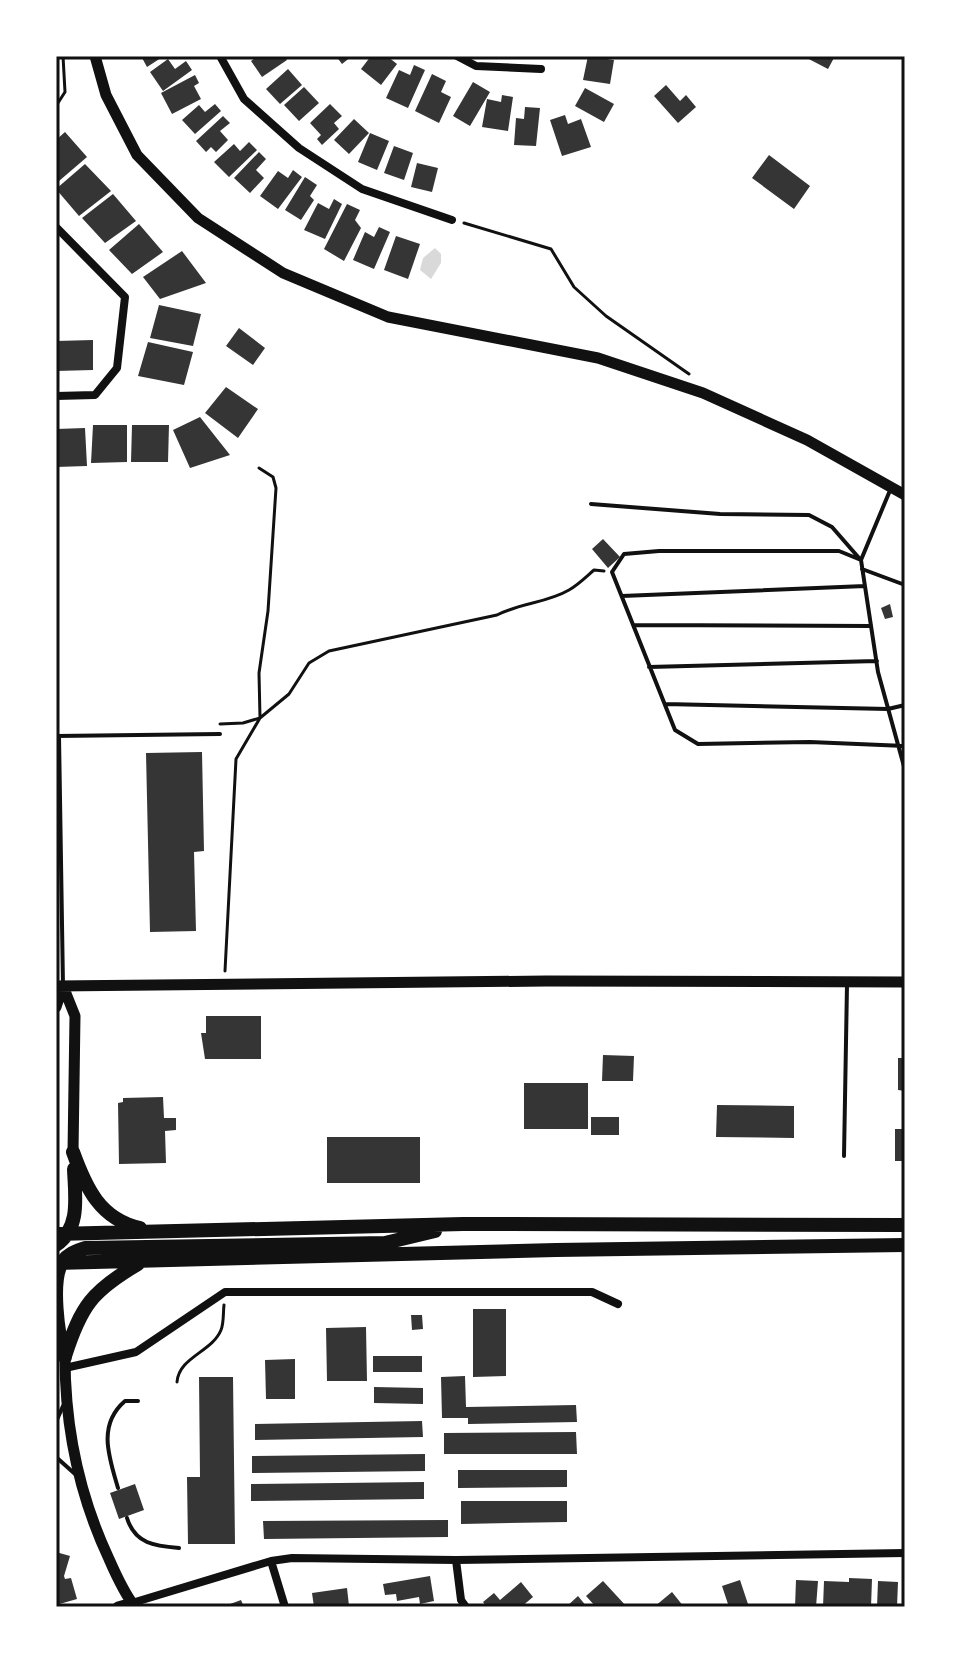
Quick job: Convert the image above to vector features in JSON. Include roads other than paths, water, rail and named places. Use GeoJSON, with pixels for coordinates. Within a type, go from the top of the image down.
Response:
{"type":"FeatureCollection","features":[{"type":"Feature","properties":{"kind":"highway"},"geometry":{"type":"LineString","coordinates":[[73,1152],[85,1187],[101,1208],[116,1220],[160,1233]]}},
{"type":"Feature","properties":{"kind":"highway"},"geometry":{"type":"LineString","coordinates":[[56,1245],[74,1222],[73,1152]]}},
{"type":"Feature","properties":{"kind":"highway"},"geometry":{"type":"LineString","coordinates":[[62,1234],[463,1224],[905,1225]]}},
{"type":"Feature","properties":{"kind":"highway"},"geometry":{"type":"LineString","coordinates":[[58,1263],[85,1248],[385,1243],[463,1224]]}},
{"type":"Feature","properties":{"kind":"highway"},"geometry":{"type":"LineString","coordinates":[[58,1263],[556,1250],[905,1245]]}},
{"type":"Feature","properties":{"kind":"highway"},"geometry":{"type":"LineString","coordinates":[[58,1263],[57,1334],[65,1362]]}},
{"type":"Feature","properties":{"kind":"highway"},"geometry":{"type":"LineString","coordinates":[[65,1362],[76,1321],[88,1302],[112,1280],[140,1263]]}},
{"type":"Feature","properties":{"kind":"street"},"geometry":{"type":"LineString","coordinates":[[95,56],[106,95],[137,155],[198,218],[283,273],[388,317],[598,358],[703,393],[807,440],[905,495]]}},
{"type":"Feature","properties":{"kind":"street"},"geometry":{"type":"LineString","coordinates":[[220,56],[244,99],[299,148],[362,189],[452,220]]}},
{"type":"Feature","properties":{"kind":"street"},"geometry":{"type":"LineString","coordinates":[[457,56],[476,66],[541,69]]}},
{"type":"Feature","properties":{"kind":"street"},"geometry":{"type":"LineString","coordinates":[[56,227],[125,297],[117,368],[95,395],[56,396]]}},
{"type":"Feature","properties":{"kind":"street"},"geometry":{"type":"LineString","coordinates":[[59,986],[546,981],[905,982]]}},
{"type":"Feature","properties":{"kind":"street"},"geometry":{"type":"LineString","coordinates":[[56,1007],[59,986]]}},
{"type":"Feature","properties":{"kind":"street"},"geometry":{"type":"LineString","coordinates":[[59,986],[75,1016],[73,1152]]}},
{"type":"Feature","properties":{"kind":"street"},"geometry":{"type":"LineString","coordinates":[[133,1605],[95,1530],[79,1478],[69,1428],[65,1362],[136,1352],[225,1292],[592,1292],[618,1304]]}},
{"type":"Feature","properties":{"kind":"street"},"geometry":{"type":"LineString","coordinates":[[118,1607],[133,1605],[271,1561],[292,1558],[456,1560],[905,1553]]}},
{"type":"Feature","properties":{"kind":"street"},"geometry":{"type":"LineString","coordinates":[[456,1560],[461,1600],[466,1607]]}},
{"type":"Feature","properties":{"kind":"street"},"geometry":{"type":"LineString","coordinates":[[271,1561],[285,1607]]}},
{"type":"Feature","properties":{"kind":"lane"},"geometry":{"type":"LineString","coordinates":[[891,487],[861,560],[877,661],[888,709],[902,747],[905,770]]}},
{"type":"Feature","properties":{"kind":"lane"},"geometry":{"type":"LineString","coordinates":[[591,504],[720,514],[809,515],[832,527],[861,560]]}},
{"type":"Feature","properties":{"kind":"lane"},"geometry":{"type":"LineString","coordinates":[[861,560],[839,551],[659,551],[624,554],[612,572],[675,730],[698,744],[810,742],[902,747]]}},
{"type":"Feature","properties":{"kind":"lane"},"geometry":{"type":"LineString","coordinates":[[862,569],[905,585]]}},
{"type":"Feature","properties":{"kind":"lane"},"geometry":{"type":"LineString","coordinates":[[622,596],[865,586]]}},
{"type":"Feature","properties":{"kind":"lane"},"geometry":{"type":"LineString","coordinates":[[633,625],[871,626]]}},
{"type":"Feature","properties":{"kind":"lane"},"geometry":{"type":"LineString","coordinates":[[649,667],[877,661]]}},
{"type":"Feature","properties":{"kind":"lane"},"geometry":{"type":"LineString","coordinates":[[665,704],[888,709],[905,705]]}},
{"type":"Feature","properties":{"kind":"lane"},"geometry":{"type":"LineString","coordinates":[[59,986],[58,736],[220,734]]}},
{"type":"Feature","properties":{"kind":"lane"},"geometry":{"type":"LineString","coordinates":[[844,1156],[847,982]]}},
{"type":"Feature","properties":{"kind":"lane"},"geometry":{"type":"LineString","coordinates":[[56,1422],[67,1396]]}},
{"type":"Feature","properties":{"kind":"lane"},"geometry":{"type":"LineString","coordinates":[[118,1488],[108,1449],[108,1425],[112,1415],[125,1401],[138,1401]]}},
{"type":"Feature","properties":{"kind":"lane"},"geometry":{"type":"LineString","coordinates":[[56,1457],[79,1478]]}},
{"type":"Feature","properties":{"kind":"lane"},"geometry":{"type":"LineString","coordinates":[[127,1518],[138,1538],[153,1546],[179,1548]]}}]}
